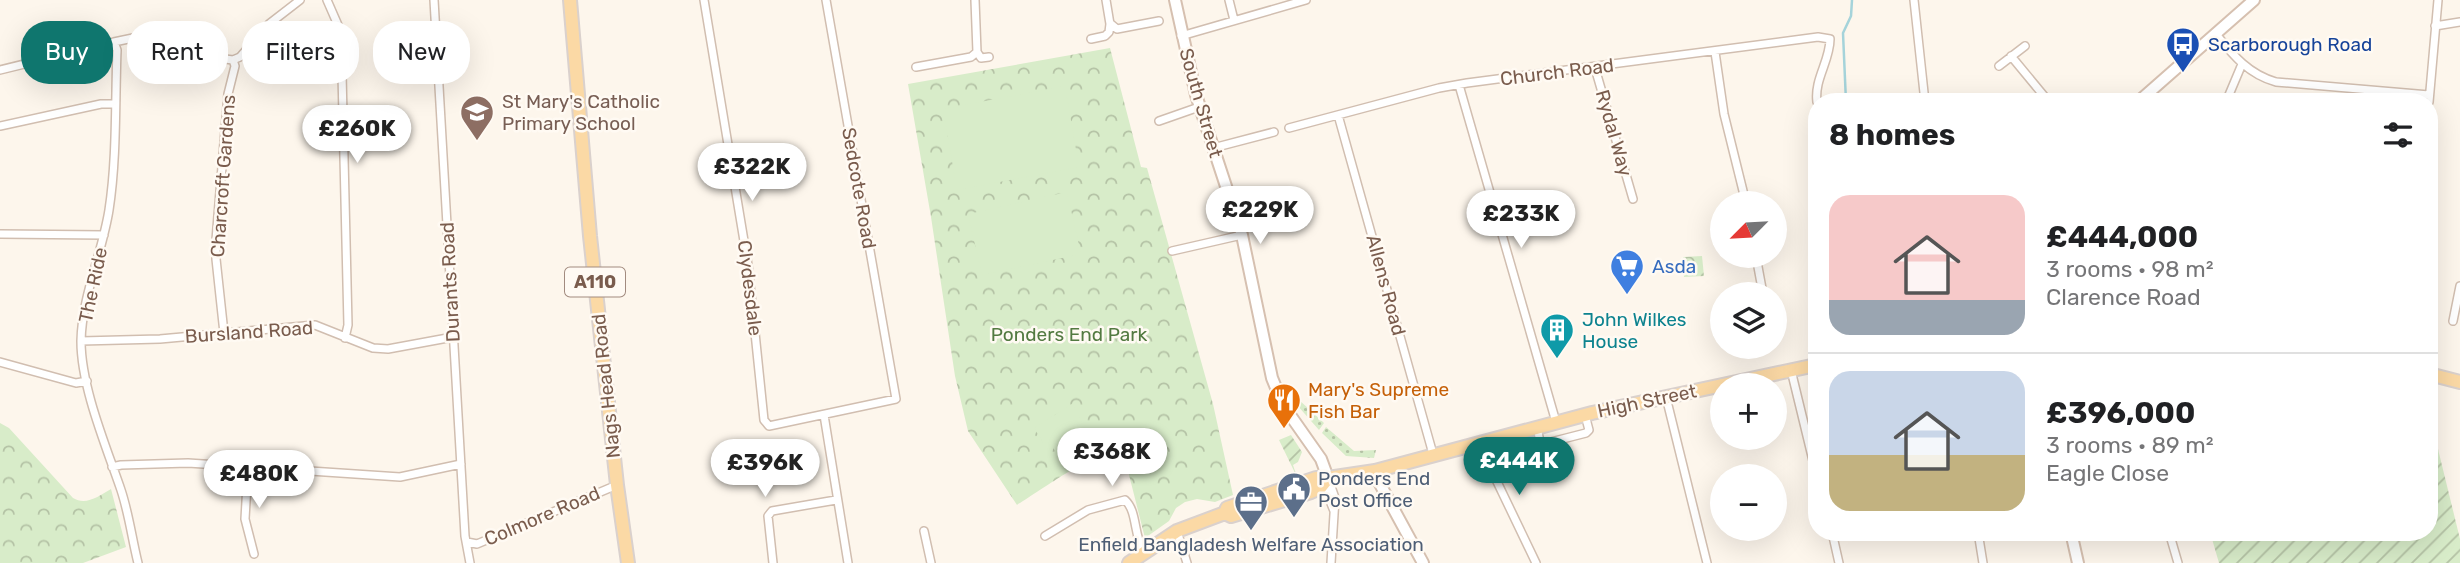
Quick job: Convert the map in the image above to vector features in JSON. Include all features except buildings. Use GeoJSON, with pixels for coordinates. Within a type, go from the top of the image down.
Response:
{"type":"FeatureCollection","features":[{"type":"Feature","properties":{"kind":"main road","name":"Nags Head Road"},"geometry":{"type":"LineString","coordinates":[[570,0],[590,236],[628,563]]}},
{"type":"Feature","properties":{"kind":"main road","name":"High Street"},"geometry":{"type":"LineString","coordinates":[[1129,563],[1177,531],[1225,513],[1231,506],[1316,478],[1375,471],[1585,415],[1808,367]]}},
{"type":"Feature","properties":{"kind":"main road"},"geometry":{"type":"LineString","coordinates":[[2438,376],[2460,382]]}},
{"type":"Feature","properties":{"kind":"street"},"geometry":{"type":"LineString","coordinates":[[0,70],[114,42],[172,33],[233,60],[240,57],[257,35],[291,3],[300,0]]}},
{"type":"Feature","properties":{"kind":"street"},"geometry":{"type":"LineString","coordinates":[[327,0],[341,32],[348,325],[345,338]]}},
{"type":"Feature","properties":{"kind":"street","name":"Durants Road"},"geometry":{"type":"LineString","coordinates":[[434,0],[461,464],[470,563]]}},
{"type":"Feature","properties":{"kind":"street","name":"Clydesdale"},"geometry":{"type":"LineString","coordinates":[[704,0],[748,265],[764,420],[769,426],[824,415]]}},
{"type":"Feature","properties":{"kind":"street","name":"Sedcote Road"},"geometry":{"type":"LineString","coordinates":[[824,415],[896,399],[826,0]]}},
{"type":"Feature","properties":{"kind":"street"},"geometry":{"type":"LineString","coordinates":[[975,0],[978,52],[980,58],[989,57]]}},
{"type":"Feature","properties":{"kind":"street"},"geometry":{"type":"LineString","coordinates":[[1091,39],[1107,34],[1110,24],[1106,0]]}},
{"type":"Feature","properties":{"kind":"street","name":"South Street"},"geometry":{"type":"LineString","coordinates":[[1175,0],[1199,107],[1242,235],[1277,393],[1296,426],[1321,459],[1328,478]]}},
{"type":"Feature","properties":{"kind":"street"},"geometry":{"type":"LineString","coordinates":[[1229,0],[1234,20]]}},
{"type":"Feature","properties":{"kind":"street"},"geometry":{"type":"LineString","coordinates":[[1181,36],[1306,0]]}},
{"type":"Feature","properties":{"kind":"street"},"geometry":{"type":"LineString","coordinates":[[1914,0],[1924,93]]}},
{"type":"Feature","properties":{"kind":"street"},"geometry":{"type":"LineString","coordinates":[[2148,93],[2254,0]]}},
{"type":"Feature","properties":{"kind":"street"},"geometry":{"type":"LineString","coordinates":[[2429,93],[2438,0]]}},
{"type":"Feature","properties":{"kind":"street"},"geometry":{"type":"LineString","coordinates":[[1110,24],[1117,29],[1160,21]]}},
{"type":"Feature","properties":{"kind":"street"},"geometry":{"type":"LineString","coordinates":[[2435,26],[2460,22]]}},
{"type":"Feature","properties":{"kind":"street"},"geometry":{"type":"LineString","coordinates":[[2216,34],[2242,64],[2264,79],[2288,85],[2375,93]]}},
{"type":"Feature","properties":{"kind":"street","name":"Church Road"},"geometry":{"type":"LineString","coordinates":[[1289,128],[1439,88],[1818,37],[1830,39],[1830,50],[1816,93]]}},
{"type":"Feature","properties":{"kind":"street","name":"The Ride"},"geometry":{"type":"LineString","coordinates":[[114,42],[117,50],[112,183],[104,235],[88,294],[81,341],[87,381],[122,493],[138,563]]}},
{"type":"Feature","properties":{"kind":"street"},"geometry":{"type":"LineString","coordinates":[[1999,66],[2025,46]]}},
{"type":"Feature","properties":{"kind":"street"},"geometry":{"type":"LineString","coordinates":[[1715,51],[1724,114],[1743,191]]}},
{"type":"Feature","properties":{"kind":"street"},"geometry":{"type":"LineString","coordinates":[[916,67],[972,56],[978,52]]}},
{"type":"Feature","properties":{"kind":"street"},"geometry":{"type":"LineString","coordinates":[[2011,56],[2042,93]]}},
{"type":"Feature","properties":{"kind":"street","name":"Charcroft Gardens"},"geometry":{"type":"LineString","coordinates":[[224,333],[216,240],[228,94],[235,66],[233,60]]}},
{"type":"Feature","properties":{"kind":"street"},"geometry":{"type":"LineString","coordinates":[[2230,93],[2242,64]]}},
{"type":"Feature","properties":{"kind":"street","name":"Rydal Way"},"geometry":{"type":"LineString","coordinates":[[1595,68],[1633,199]]}},
{"type":"Feature","properties":{"kind":"street"},"geometry":{"type":"LineString","coordinates":[[1459,85],[1556,422]]}},
{"type":"Feature","properties":{"kind":"street"},"geometry":{"type":"LineString","coordinates":[[0,126],[100,104],[115,104]]}},
{"type":"Feature","properties":{"kind":"street"},"geometry":{"type":"LineString","coordinates":[[1158,121],[1199,107]]}},
{"type":"Feature","properties":{"kind":"street","name":"Allens Road"},"geometry":{"type":"LineString","coordinates":[[1338,115],[1433,454]]}},
{"type":"Feature","properties":{"kind":"street"},"geometry":{"type":"LineString","coordinates":[[1213,148],[1274,132]]}},
{"type":"Feature","properties":{"kind":"street"},"geometry":{"type":"LineString","coordinates":[[0,234],[104,235]]}},
{"type":"Feature","properties":{"kind":"street"},"geometry":{"type":"LineString","coordinates":[[1171,251],[1242,235]]}},
{"type":"Feature","properties":{"kind":"street"},"geometry":{"type":"LineString","coordinates":[[2453,321],[2460,286]]}},
{"type":"Feature","properties":{"kind":"street","name":"Bursland Road"},"geometry":{"type":"LineString","coordinates":[[81,341],[160,339],[315,325],[373,348],[388,349],[453,337]]}},
{"type":"Feature","properties":{"kind":"street"},"geometry":{"type":"LineString","coordinates":[[0,362],[76,383],[87,381]]}},
{"type":"Feature","properties":{"kind":"street"},"geometry":{"type":"LineString","coordinates":[[1791,370],[1808,440]]}},
{"type":"Feature","properties":{"kind":"street"},"geometry":{"type":"LineString","coordinates":[[1667,397],[1707,563]]}},
{"type":"Feature","properties":{"kind":"street"},"geometry":{"type":"LineString","coordinates":[[824,415],[848,563]]}},
{"type":"Feature","properties":{"kind":"street"},"geometry":{"type":"LineString","coordinates":[[1537,427],[1540,442],[1543,444],[1575,436],[1589,430],[1585,415]]}},
{"type":"Feature","properties":{"kind":"street"},"geometry":{"type":"LineString","coordinates":[[1478,442],[1536,563]]}},
{"type":"Feature","properties":{"kind":"street"},"geometry":{"type":"LineString","coordinates":[[112,467],[188,463],[400,477],[461,464]]}},
{"type":"Feature","properties":{"kind":"street"},"geometry":{"type":"LineString","coordinates":[[248,467],[245,519],[254,554]]}},
{"type":"Feature","properties":{"kind":"street"},"geometry":{"type":"LineString","coordinates":[[1375,471],[1423,563]]}},
{"type":"Feature","properties":{"kind":"street"},"geometry":{"type":"LineString","coordinates":[[1328,478],[1334,494],[1331,563]]}},
{"type":"Feature","properties":{"kind":"street","name":"Colmore Road"},"geometry":{"type":"LineString","coordinates":[[467,542],[477,544],[617,485]]}},
{"type":"Feature","properties":{"kind":"street"},"geometry":{"type":"LineString","coordinates":[[773,563],[768,516],[772,511],[836,500]]}},
{"type":"Feature","properties":{"kind":"street"},"geometry":{"type":"LineString","coordinates":[[1045,536],[1088,510],[1125,500],[1130,505],[1137,537],[1144,552]]}},
{"type":"Feature","properties":{"kind":"street"},"geometry":{"type":"LineString","coordinates":[[924,531],[931,563]]}},
{"type":"Feature","properties":{"kind":"street"},"geometry":{"type":"LineString","coordinates":[[1177,531],[1187,563]]}},
{"type":"Feature","properties":{"kind":"street"},"geometry":{"type":"LineString","coordinates":[[1834,541],[1839,563]]}},
{"type":"Feature","properties":{"kind":"street"},"geometry":{"type":"LineString","coordinates":[[1979,541],[1983,563]]}},
{"type":"Feature","properties":{"kind":"street"},"geometry":{"type":"LineString","coordinates":[[2073,541],[2078,563]]}},
{"type":"Feature","properties":{"kind":"street"},"geometry":{"type":"LineString","coordinates":[[2172,541],[2178,563]]}},
{"type":"Feature","properties":{"kind":"green space","name":"Ponders End Park"},"geometry":{"type":"Polygon","coordinates":[[[1110,48],[1141,167],[1147,168],[1213,404],[1233,495],[1215,502],[1197,499],[1185,502],[1176,508],[1169,521],[1145,538],[1126,463],[1118,449],[1098,455],[1017,505],[968,431],[955,376],[908,84],[1110,48]]]}},
{"type":"Feature","properties":{"kind":"green space"},"geometry":{"type":"Polygon","coordinates":[[[1065,86],[1079,167],[957,190],[943,109],[1065,86]]]}},
{"type":"Feature","properties":{"kind":"green space"},"geometry":{"type":"Polygon","coordinates":[[[1067,192],[1081,254],[982,275],[968,214],[1067,192]]]}},
{"type":"Feature","properties":{"kind":"green space"},"geometry":{"type":"Polygon","coordinates":[[[1702,256],[1704,276],[1684,277],[1683,257],[1702,256]]]}},
{"type":"Feature","properties":{"kind":"green space"},"geometry":{"type":"Polygon","coordinates":[[[1292,386],[1297,398],[1324,423],[1319,430],[1282,388],[1292,386]]]}},
{"type":"Feature","properties":{"kind":"green space"},"geometry":{"type":"Polygon","coordinates":[[[1072,404],[1082,421],[1044,444],[1034,428],[1072,404]]]}},
{"type":"Feature","properties":{"kind":"green space"},"geometry":{"type":"Polygon","coordinates":[[[0,423],[9,428],[73,498],[88,501],[111,489],[126,547],[83,563],[0,563],[0,423]]]}},
{"type":"Feature","properties":{"kind":"green space"},"geometry":{"type":"Polygon","coordinates":[[[1326,427],[1354,451],[1376,450],[1374,458],[1346,456],[1322,433],[1326,427]]]}},
{"type":"Feature","properties":{"kind":"green space"},"geometry":{"type":"Polygon","coordinates":[[[1080,429],[1088,442],[1060,459],[1052,446],[1080,429]]]}},
{"type":"Feature","properties":{"kind":"green space"},"geometry":{"type":"Polygon","coordinates":[[[1291,435],[1302,452],[1298,462],[1293,465],[1297,477],[1279,440],[1291,435]]]}},
{"type":"Feature","properties":{"kind":"green space"},"geometry":{"type":"Polygon","coordinates":[[[2438,449],[2460,539],[2460,563],[2219,563],[2213,541],[2438,541],[2438,449]]]}},
{"type":"Feature","properties":{"kind":"waterway"},"geometry":{"type":"LineString","coordinates":[[1846,93],[1843,33],[1851,16],[1852,0]]}},
{"type":"Feature","properties":{"kind":"place","name":"Scarborough Road"},"geometry":{"type":"Point","coordinates":[2183,74]}},
{"type":"Feature","properties":{"kind":"place","name":"St Mary's Catholic Primary School"},"geometry":{"type":"Point","coordinates":[477,142]}},
{"type":"Feature","properties":{"kind":"place","name":"Asda"},"geometry":{"type":"Point","coordinates":[1627,296]}},
{"type":"Feature","properties":{"kind":"place","name":"John Wilkes House"},"geometry":{"type":"Point","coordinates":[1557,360]}},
{"type":"Feature","properties":{"kind":"place","name":"Mary's Supreme Fish Bar"},"geometry":{"type":"Point","coordinates":[1284,430]}},
{"type":"Feature","properties":{"kind":"place","name":"Ponders End Post Office"},"geometry":{"type":"Point","coordinates":[1294,519]}},
{"type":"Feature","properties":{"kind":"place","name":"Enfield Bangladesh Welfare Association"},"geometry":{"type":"Point","coordinates":[1251,532]}}]}
